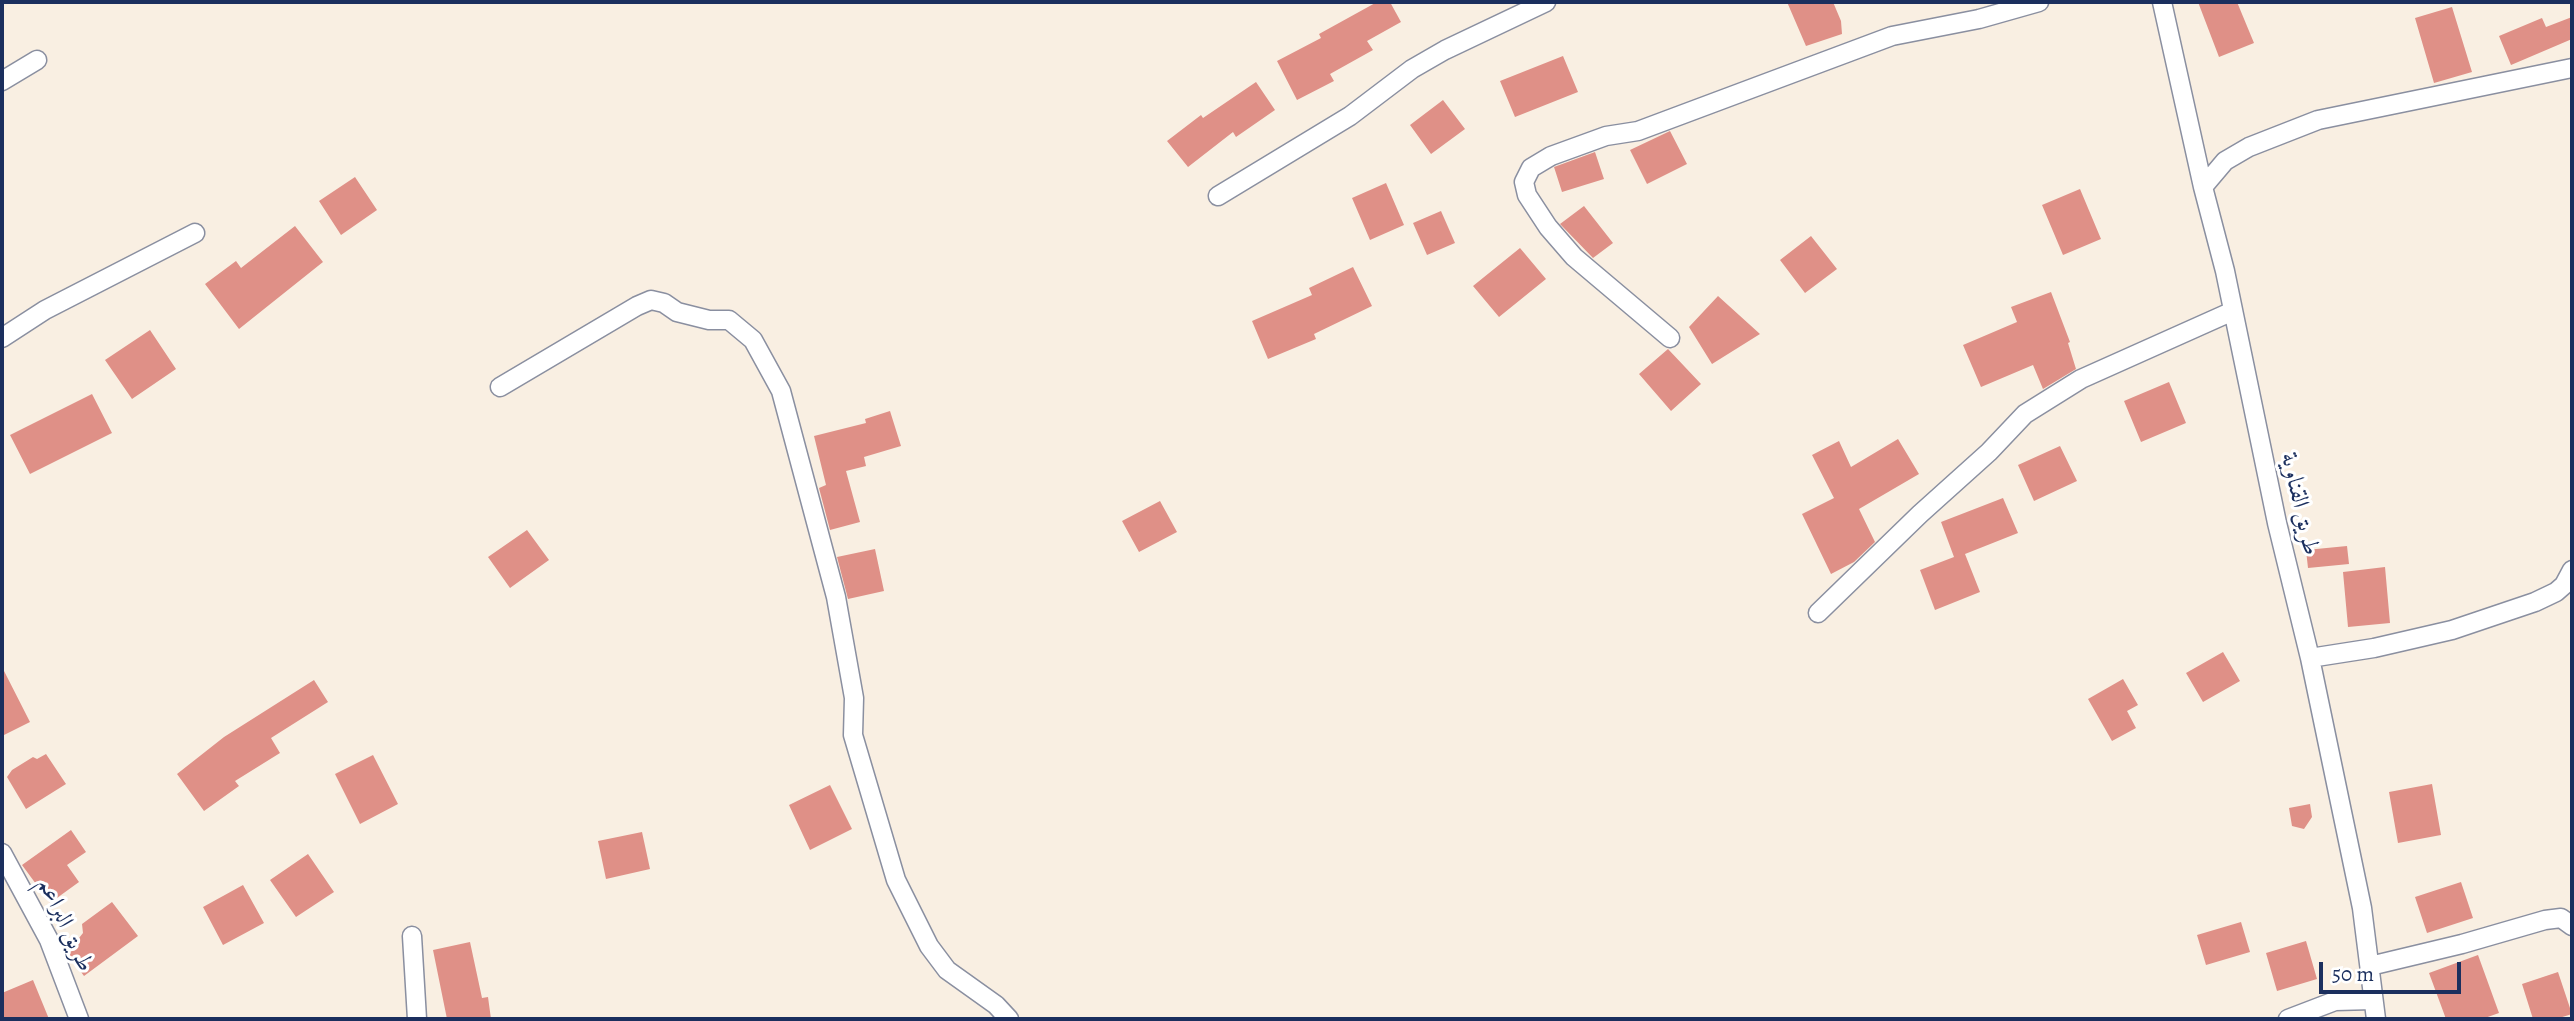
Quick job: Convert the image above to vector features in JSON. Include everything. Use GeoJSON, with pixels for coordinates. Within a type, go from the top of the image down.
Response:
{"type":"FeatureCollection","features":[{"type":"Feature","properties":{"kind":"street"},"geometry":{"type":"LineString","coordinates":[[1218,196],[1350,116],[1412,69],[1546,2]]}},
{"type":"Feature","properties":{"kind":"street"},"geometry":{"type":"LineString","coordinates":[[1670,338],[1574,257],[1548,227],[1527,195],[1524,182],[1531,168],[1551,156],[1606,136],[1638,131],[1892,36],[1979,19],[2039,2]]}},
{"type":"Feature","properties":{"kind":"street","name":"طريق القناوية"},"geometry":{"type":"LineString","coordinates":[[2162,2],[2233,311],[2277,523],[2310,658],[2362,908],[2376,1019]]}},
{"type":"Feature","properties":{"kind":"street"},"geometry":{"type":"LineString","coordinates":[[2,81],[37,60]]}},
{"type":"Feature","properties":{"kind":"street"},"geometry":{"type":"LineString","coordinates":[[2203,187],[2225,161],[2249,147],[2318,120],[2572,68]]}},
{"type":"Feature","properties":{"kind":"street"},"geometry":{"type":"LineString","coordinates":[[2,338],[45,310],[195,233]]}},
{"type":"Feature","properties":{"kind":"street"},"geometry":{"type":"LineString","coordinates":[[500,387],[651,300],[664,303],[677,312],[709,320],[729,320],[753,340],[781,391],[802,468],[836,597],[854,698],[853,735],[897,880],[929,946],[947,970],[996,1005],[1010,1019]]}},
{"type":"Feature","properties":{"kind":"street"},"geometry":{"type":"LineString","coordinates":[[1818,614],[1920,514],[1989,452],[2025,414],[2081,379],[2233,311]]}},
{"type":"Feature","properties":{"kind":"street"},"geometry":{"type":"LineString","coordinates":[[2310,658],[2374,648],[2463,626],[2535,602],[2556,592],[2564,585],[2572,570]]}},
{"type":"Feature","properties":{"kind":"street","name":"طريق البراعم"},"geometry":{"type":"LineString","coordinates":[[2,853],[49,940],[79,1019]]}},
{"type":"Feature","properties":{"kind":"street"},"geometry":{"type":"LineString","coordinates":[[2370,966],[2462,944],[2545,920],[2561,918],[2572,926]]}},
{"type":"Feature","properties":{"kind":"street"},"geometry":{"type":"LineString","coordinates":[[412,936],[416,1019]]}},
{"type":"Feature","properties":{"kind":"street"},"geometry":{"type":"LineString","coordinates":[[2288,1019],[2335,1001],[2373,1000]]}},
{"type":"Feature","properties":{"kind":"building"},"geometry":{"type":"Polygon","coordinates":[[[1377,2],[1390,2],[1401,22],[1367,41],[1373,50],[1330,74],[1334,81],[1297,100],[1277,61],[1321,38],[1319,34],[1377,2]]]}},
{"type":"Feature","properties":{"kind":"building"},"geometry":{"type":"Polygon","coordinates":[[[1787,2],[1833,2],[1841,21],[1842,34],[1806,46],[1787,2]]]}},
{"type":"Feature","properties":{"kind":"building"},"geometry":{"type":"Polygon","coordinates":[[[2198,2],[2237,2],[2254,43],[2219,57],[2198,2]]]}},
{"type":"Feature","properties":{"kind":"building"},"geometry":{"type":"Polygon","coordinates":[[[2452,7],[2472,72],[2434,83],[2415,18],[2452,7]]]}},
{"type":"Feature","properties":{"kind":"building"},"geometry":{"type":"Polygon","coordinates":[[[2572,17],[2572,39],[2511,65],[2499,36],[2542,18],[2546,27],[2572,17]]]}},
{"type":"Feature","properties":{"kind":"building"},"geometry":{"type":"Polygon","coordinates":[[[1563,56],[1578,92],[1515,117],[1500,81],[1563,56]]]}},
{"type":"Feature","properties":{"kind":"building"},"geometry":{"type":"Polygon","coordinates":[[[1256,82],[1275,110],[1236,137],[1233,132],[1188,167],[1167,141],[1201,115],[1203,118],[1256,82]]]}},
{"type":"Feature","properties":{"kind":"building"},"geometry":{"type":"Polygon","coordinates":[[[1443,100],[1465,129],[1431,154],[1410,125],[1443,100]]]}},
{"type":"Feature","properties":{"kind":"building"},"geometry":{"type":"Polygon","coordinates":[[[1670,131],[1687,164],[1647,184],[1630,150],[1670,131]]]}},
{"type":"Feature","properties":{"kind":"building"},"geometry":{"type":"Polygon","coordinates":[[[1595,152],[1604,179],[1562,192],[1554,167],[1595,152]]]}},
{"type":"Feature","properties":{"kind":"building"},"geometry":{"type":"Polygon","coordinates":[[[355,177],[377,210],[341,235],[319,201],[355,177]]]}},
{"type":"Feature","properties":{"kind":"building"},"geometry":{"type":"Polygon","coordinates":[[[1386,183],[1404,225],[1370,240],[1352,198],[1386,183]]]}},
{"type":"Feature","properties":{"kind":"building"},"geometry":{"type":"Polygon","coordinates":[[[2080,189],[2101,239],[2063,255],[2042,205],[2080,189]]]}},
{"type":"Feature","properties":{"kind":"building"},"geometry":{"type":"Polygon","coordinates":[[[1584,206],[1613,243],[1593,258],[1560,224],[1584,206]]]}},
{"type":"Feature","properties":{"kind":"building"},"geometry":{"type":"Polygon","coordinates":[[[1441,211],[1455,243],[1427,255],[1413,223],[1441,211]]]}},
{"type":"Feature","properties":{"kind":"building"},"geometry":{"type":"Polygon","coordinates":[[[295,226],[323,262],[239,329],[205,284],[236,261],[241,268],[295,226]]]}},
{"type":"Feature","properties":{"kind":"building"},"geometry":{"type":"Polygon","coordinates":[[[1811,236],[1837,269],[1805,293],[1780,260],[1811,236]]]}},
{"type":"Feature","properties":{"kind":"building"},"geometry":{"type":"Polygon","coordinates":[[[1520,248],[1546,279],[1499,317],[1473,286],[1520,248]]]}},
{"type":"Feature","properties":{"kind":"building"},"geometry":{"type":"Polygon","coordinates":[[[1353,267],[1372,306],[1314,334],[1316,339],[1268,359],[1252,321],[1312,295],[1309,288],[1353,267]]]}},
{"type":"Feature","properties":{"kind":"building"},"geometry":{"type":"Polygon","coordinates":[[[2051,292],[2070,342],[2068,343],[2076,369],[2043,389],[2033,365],[1981,387],[1963,345],[2017,322],[2011,307],[2051,292]]]}},
{"type":"Feature","properties":{"kind":"building"},"geometry":{"type":"Polygon","coordinates":[[[1718,296],[1760,334],[1712,364],[1689,327],[1718,296]]]}},
{"type":"Feature","properties":{"kind":"building"},"geometry":{"type":"Polygon","coordinates":[[[150,330],[176,369],[132,399],[105,360],[150,330]]]}},
{"type":"Feature","properties":{"kind":"building"},"geometry":{"type":"Polygon","coordinates":[[[1668,349],[1701,384],[1671,411],[1639,374],[1668,349]]]}},
{"type":"Feature","properties":{"kind":"building"},"geometry":{"type":"Polygon","coordinates":[[[2169,382],[2186,423],[2141,442],[2124,401],[2169,382]]]}},
{"type":"Feature","properties":{"kind":"building"},"geometry":{"type":"Polygon","coordinates":[[[92,394],[112,433],[30,474],[10,435],[92,394]]]}},
{"type":"Feature","properties":{"kind":"building"},"geometry":{"type":"Polygon","coordinates":[[[890,411],[901,446],[864,457],[866,466],[846,471],[860,522],[830,530],[819,488],[826,485],[814,436],[866,423],[865,419],[890,411]]]}},
{"type":"Feature","properties":{"kind":"building"},"geometry":{"type":"Polygon","coordinates":[[[1898,439],[1919,474],[1859,509],[1875,542],[1854,562],[1831,574],[1802,514],[1834,498],[1812,455],[1839,441],[1851,467],[1898,439]]]}},
{"type":"Feature","properties":{"kind":"building"},"geometry":{"type":"Polygon","coordinates":[[[2060,446],[2077,481],[2034,501],[2018,465],[2060,446]]]}},
{"type":"Feature","properties":{"kind":"building"},"geometry":{"type":"Polygon","coordinates":[[[2003,498],[2018,533],[1965,554],[1980,592],[1935,610],[1920,570],[1954,557],[1941,522],[2003,498]]]}},
{"type":"Feature","properties":{"kind":"building"},"geometry":{"type":"Polygon","coordinates":[[[1160,501],[1177,532],[1139,552],[1122,521],[1160,501]]]}},
{"type":"Feature","properties":{"kind":"building"},"geometry":{"type":"Polygon","coordinates":[[[527,530],[549,560],[510,588],[488,557],[527,530]]]}},
{"type":"Feature","properties":{"kind":"building"},"geometry":{"type":"Polygon","coordinates":[[[2347,546],[2349,564],[2308,568],[2306,550],[2347,546]]]}},
{"type":"Feature","properties":{"kind":"building"},"geometry":{"type":"Polygon","coordinates":[[[875,549],[884,591],[848,599],[837,557],[875,549]]]}},
{"type":"Feature","properties":{"kind":"building"},"geometry":{"type":"Polygon","coordinates":[[[2385,567],[2390,623],[2348,627],[2343,572],[2385,567]]]}},
{"type":"Feature","properties":{"kind":"building"},"geometry":{"type":"Polygon","coordinates":[[[2223,652],[2240,681],[2203,702],[2186,673],[2223,652]]]}},
{"type":"Feature","properties":{"kind":"building"},"geometry":{"type":"Polygon","coordinates":[[[2,667],[30,722],[2,736],[2,667]]]}},
{"type":"Feature","properties":{"kind":"building"},"geometry":{"type":"Polygon","coordinates":[[[2123,679],[2138,705],[2127,711],[2136,728],[2112,741],[2088,699],[2123,679]]]}},
{"type":"Feature","properties":{"kind":"building"},"geometry":{"type":"Polygon","coordinates":[[[314,680],[328,702],[271,738],[280,753],[235,781],[239,786],[204,811],[177,774],[224,737],[314,680]]]}},
{"type":"Feature","properties":{"kind":"building"},"geometry":{"type":"Polygon","coordinates":[[[46,754],[66,784],[26,809],[7,777],[12,770],[33,757],[37,759],[46,754]]]}},
{"type":"Feature","properties":{"kind":"building"},"geometry":{"type":"Polygon","coordinates":[[[373,755],[398,804],[360,824],[335,774],[373,755]]]}},
{"type":"Feature","properties":{"kind":"building"},"geometry":{"type":"Polygon","coordinates":[[[2432,784],[2441,835],[2398,843],[2389,792],[2432,784]]]}},
{"type":"Feature","properties":{"kind":"building"},"geometry":{"type":"Polygon","coordinates":[[[830,785],[852,829],[810,850],[789,805],[830,785]]]}},
{"type":"Feature","properties":{"kind":"building"},"geometry":{"type":"Polygon","coordinates":[[[2310,804],[2312,817],[2304,829],[2292,826],[2289,808],[2310,804]]]}},
{"type":"Feature","properties":{"kind":"building"},"geometry":{"type":"Polygon","coordinates":[[[71,830],[86,852],[67,865],[79,882],[50,903],[22,865],[71,830]]]}},
{"type":"Feature","properties":{"kind":"building"},"geometry":{"type":"Polygon","coordinates":[[[642,832],[650,869],[606,879],[598,841],[642,832]]]}},
{"type":"Feature","properties":{"kind":"building"},"geometry":{"type":"Polygon","coordinates":[[[308,854],[334,892],[296,917],[270,880],[308,854]]]}},
{"type":"Feature","properties":{"kind":"building"},"geometry":{"type":"Polygon","coordinates":[[[2461,882],[2473,918],[2427,933],[2415,897],[2461,882]]]}},
{"type":"Feature","properties":{"kind":"building"},"geometry":{"type":"Polygon","coordinates":[[[243,885],[264,923],[223,945],[203,907],[243,885]]]}},
{"type":"Feature","properties":{"kind":"building"},"geometry":{"type":"Polygon","coordinates":[[[112,902],[138,936],[84,976],[67,953],[83,933],[82,924],[112,902]]]}},
{"type":"Feature","properties":{"kind":"building"},"geometry":{"type":"Polygon","coordinates":[[[2241,922],[2250,952],[2206,965],[2197,935],[2241,922]]]}},
{"type":"Feature","properties":{"kind":"building"},"geometry":{"type":"Polygon","coordinates":[[[2306,941],[2317,979],[2277,991],[2266,953],[2306,941]]]}},
{"type":"Feature","properties":{"kind":"building"},"geometry":{"type":"Polygon","coordinates":[[[470,942],[482,998],[488,997],[491,1019],[447,1019],[433,950],[470,942]]]}},
{"type":"Feature","properties":{"kind":"building"},"geometry":{"type":"Polygon","coordinates":[[[2478,955],[2499,1013],[2482,1019],[2446,1019],[2429,973],[2478,955]]]}},
{"type":"Feature","properties":{"kind":"building"},"geometry":{"type":"Polygon","coordinates":[[[2558,972],[2572,1014],[2556,1019],[2533,1019],[2522,984],[2558,972]]]}},
{"type":"Feature","properties":{"kind":"building"},"geometry":{"type":"Polygon","coordinates":[[[33,980],[49,1019],[2,1019],[2,993],[33,980]]]}}]}
